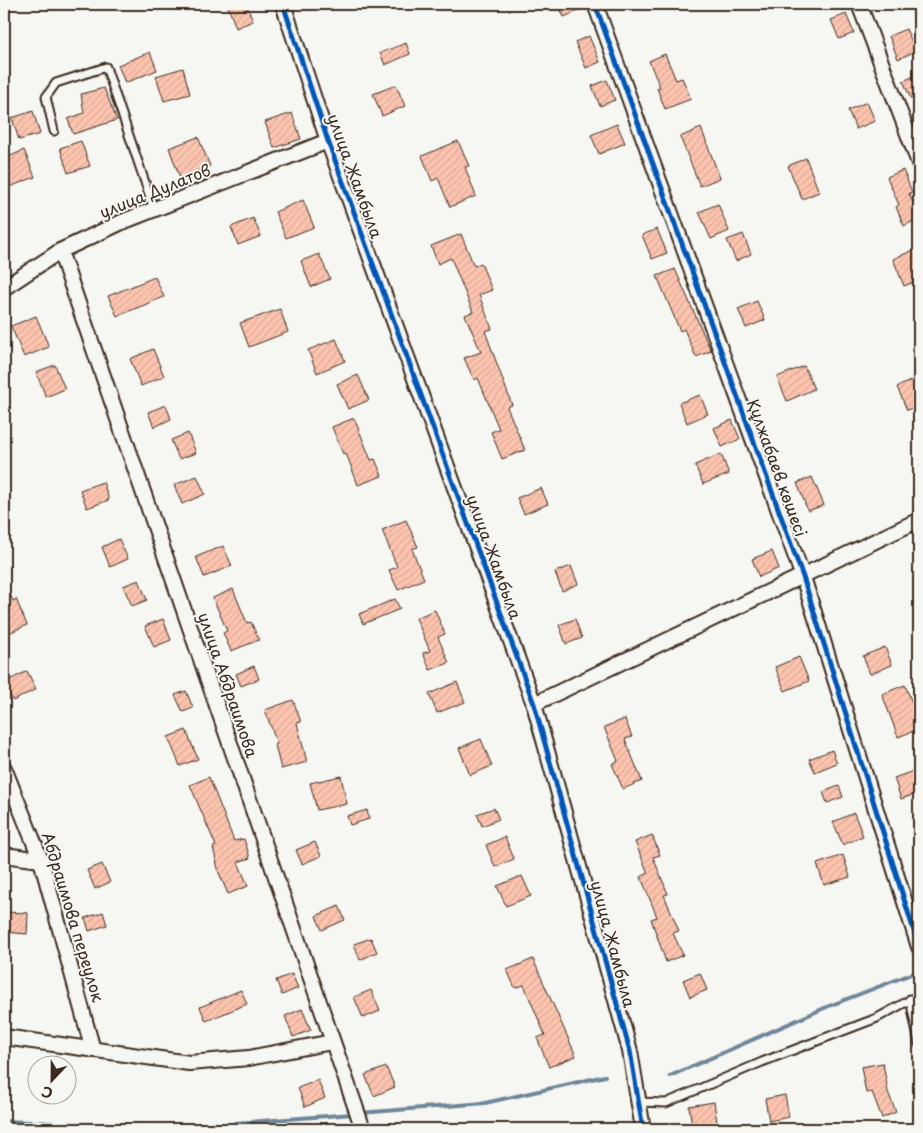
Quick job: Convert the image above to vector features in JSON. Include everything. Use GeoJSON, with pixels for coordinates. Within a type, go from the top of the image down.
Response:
{"type":"FeatureCollection","features":[{"type":"Feature","properties":{"kind":"street","name":"улица Жамбыла"},"geometry":{"type":"LineString","coordinates":[[283,4],[328,141],[534,704],[630,1051],[643,1129]]}},
{"type":"Feature","properties":{"kind":"street","name":"Құлжабаев көшесі"},"geometry":{"type":"LineString","coordinates":[[595,4],[802,577],[919,947]]}},
{"type":"Feature","properties":{"kind":"street"},"geometry":{"type":"LineString","coordinates":[[859,4],[919,163]]}},
{"type":"Feature","properties":{"kind":"street","name":"улица Дулатов"},"geometry":{"type":"LineString","coordinates":[[4,288],[60,251],[122,222],[328,141]]}},
{"type":"Feature","properties":{"kind":"street","name":"улица Абдраимова"},"geometry":{"type":"LineString","coordinates":[[60,251],[363,1129]]}},
{"type":"Feature","properties":{"kind":"street"},"geometry":{"type":"LineString","coordinates":[[534,704],[919,520]]}},
{"type":"Feature","properties":{"kind":"street","name":"Абдраимова переулок"},"geometry":{"type":"LineString","coordinates":[[4,768],[41,860],[93,1050]]}},
{"type":"Feature","properties":{"kind":"street"},"geometry":{"type":"LineString","coordinates":[[4,855],[41,860]]}},
{"type":"Feature","properties":{"kind":"street"},"geometry":{"type":"LineString","coordinates":[[4,1037],[189,1063],[249,1058],[332,1042]]}},
{"type":"Feature","properties":{"kind":"lane"},"geometry":{"type":"LineString","coordinates":[[54,131],[46,97],[56,82],[106,67],[154,209]]}},
{"type":"Feature","properties":{"kind":"lane"},"geometry":{"type":"LineString","coordinates":[[639,1102],[666,1103],[762,1062],[877,1018],[919,995]]}},
{"type":"Feature","properties":{"kind":"lane"},"geometry":{"type":"LineString","coordinates":[[910,999],[919,1044]]}},
{"type":"Feature","properties":{"kind":"building"},"geometry":{"type":"Polygon","coordinates":[[[227,4],[246,4],[253,21],[236,28],[227,4]]]}},
{"type":"Feature","properties":{"kind":"building"},"geometry":{"type":"Polygon","coordinates":[[[558,4],[586,4],[587,7],[564,17],[558,4]]]}},
{"type":"Feature","properties":{"kind":"building"},"geometry":{"type":"Polygon","coordinates":[[[846,14],[854,33],[839,39],[831,20],[846,14]]]}},
{"type":"Feature","properties":{"kind":"building"},"geometry":{"type":"Polygon","coordinates":[[[906,29],[916,51],[898,59],[889,36],[906,29]]]}},
{"type":"Feature","properties":{"kind":"building"},"geometry":{"type":"Polygon","coordinates":[[[589,36],[600,62],[586,68],[575,42],[589,36]]]}},
{"type":"Feature","properties":{"kind":"building"},"geometry":{"type":"Polygon","coordinates":[[[406,43],[410,54],[385,65],[380,53],[406,43]]]}},
{"type":"Feature","properties":{"kind":"building"},"geometry":{"type":"Polygon","coordinates":[[[150,52],[157,70],[125,83],[118,65],[150,52]]]}},
{"type":"Feature","properties":{"kind":"building"},"geometry":{"type":"Polygon","coordinates":[[[665,54],[676,80],[682,78],[691,99],[665,109],[657,88],[660,87],[649,61],[665,54]]]}},
{"type":"Feature","properties":{"kind":"building"},"geometry":{"type":"Polygon","coordinates":[[[183,68],[190,94],[164,101],[156,76],[183,68]]]}},
{"type":"Feature","properties":{"kind":"building"},"geometry":{"type":"Polygon","coordinates":[[[919,74],[919,95],[911,99],[903,81],[919,74]]]}},
{"type":"Feature","properties":{"kind":"building"},"geometry":{"type":"Polygon","coordinates":[[[607,80],[615,100],[600,106],[592,86],[607,80]]]}},
{"type":"Feature","properties":{"kind":"building"},"geometry":{"type":"Polygon","coordinates":[[[396,85],[405,106],[382,116],[373,94],[396,85]]]}},
{"type":"Feature","properties":{"kind":"building"},"geometry":{"type":"Polygon","coordinates":[[[104,88],[117,120],[73,134],[68,119],[84,113],[81,94],[104,88]]]}},
{"type":"Feature","properties":{"kind":"building"},"geometry":{"type":"Polygon","coordinates":[[[867,102],[875,121],[856,129],[848,110],[867,102]]]}},
{"type":"Feature","properties":{"kind":"building"},"geometry":{"type":"Polygon","coordinates":[[[33,111],[40,134],[19,140],[12,118],[33,111]]]}},
{"type":"Feature","properties":{"kind":"building"},"geometry":{"type":"Polygon","coordinates":[[[292,113],[301,139],[274,148],[265,122],[292,113]]]}},
{"type":"Feature","properties":{"kind":"building"},"geometry":{"type":"Polygon","coordinates":[[[617,124],[625,143],[599,154],[591,135],[617,124]]]}},
{"type":"Feature","properties":{"kind":"building"},"geometry":{"type":"Polygon","coordinates":[[[701,128],[720,178],[700,186],[680,137],[701,128]]]}},
{"type":"Feature","properties":{"kind":"building"},"geometry":{"type":"Polygon","coordinates":[[[198,137],[210,166],[180,178],[169,148],[198,137]]]}},
{"type":"Feature","properties":{"kind":"building"},"geometry":{"type":"Polygon","coordinates":[[[81,141],[90,166],[68,173],[60,148],[81,141]]]}},
{"type":"Feature","properties":{"kind":"building"},"geometry":{"type":"Polygon","coordinates":[[[458,141],[469,166],[465,167],[476,196],[450,207],[438,178],[432,181],[422,156],[458,141]]]}},
{"type":"Feature","properties":{"kind":"building"},"geometry":{"type":"Polygon","coordinates":[[[24,150],[35,177],[7,188],[4,180],[4,159],[24,150]]]}},
{"type":"Feature","properties":{"kind":"building"},"geometry":{"type":"Polygon","coordinates":[[[806,158],[819,192],[802,199],[788,166],[806,158]]]}},
{"type":"Feature","properties":{"kind":"building"},"geometry":{"type":"Polygon","coordinates":[[[903,170],[912,192],[909,193],[919,218],[904,226],[896,207],[899,205],[887,177],[903,170]]]}},
{"type":"Feature","properties":{"kind":"building"},"geometry":{"type":"Polygon","coordinates":[[[303,200],[314,227],[286,238],[275,212],[303,200]]]}},
{"type":"Feature","properties":{"kind":"building"},"geometry":{"type":"Polygon","coordinates":[[[718,204],[729,231],[711,239],[699,212],[718,204]]]}},
{"type":"Feature","properties":{"kind":"building"},"geometry":{"type":"Polygon","coordinates":[[[253,218],[261,236],[238,245],[231,227],[253,218]]]}},
{"type":"Feature","properties":{"kind":"building"},"geometry":{"type":"Polygon","coordinates":[[[657,229],[667,253],[652,259],[642,235],[657,229]]]}},
{"type":"Feature","properties":{"kind":"building"},"geometry":{"type":"Polygon","coordinates":[[[461,234],[474,266],[481,263],[492,290],[479,295],[492,329],[485,331],[512,405],[507,407],[525,450],[502,459],[491,432],[499,429],[478,378],[474,380],[464,358],[481,352],[465,315],[473,312],[451,258],[438,264],[431,246],[461,234]]]}},
{"type":"Feature","properties":{"kind":"building"},"geometry":{"type":"Polygon","coordinates":[[[743,234],[751,254],[736,261],[727,240],[743,234]]]}},
{"type":"Feature","properties":{"kind":"building"},"geometry":{"type":"Polygon","coordinates":[[[916,249],[919,258],[919,280],[904,286],[893,259],[916,249]]]}},
{"type":"Feature","properties":{"kind":"building"},"geometry":{"type":"Polygon","coordinates":[[[319,254],[330,279],[311,287],[301,261],[319,254]]]}},
{"type":"Feature","properties":{"kind":"building"},"geometry":{"type":"Polygon","coordinates":[[[675,269],[711,351],[696,357],[684,329],[680,331],[657,276],[675,269]]]}},
{"type":"Feature","properties":{"kind":"building"},"geometry":{"type":"Polygon","coordinates":[[[155,277],[164,297],[117,316],[108,296],[155,277]]]}},
{"type":"Feature","properties":{"kind":"building"},"geometry":{"type":"Polygon","coordinates":[[[757,301],[765,320],[746,328],[738,309],[757,301]]]}},
{"type":"Feature","properties":{"kind":"building"},"geometry":{"type":"Polygon","coordinates":[[[280,309],[288,332],[249,347],[240,323],[280,309]]]}},
{"type":"Feature","properties":{"kind":"building"},"geometry":{"type":"Polygon","coordinates":[[[36,316],[49,347],[24,357],[11,326],[36,316]]]}},
{"type":"Feature","properties":{"kind":"building"},"geometry":{"type":"Polygon","coordinates":[[[336,339],[345,361],[317,373],[308,350],[336,339]]]}},
{"type":"Feature","properties":{"kind":"building"},"geometry":{"type":"Polygon","coordinates":[[[153,349],[164,376],[141,386],[130,359],[153,349]]]}},
{"type":"Feature","properties":{"kind":"building"},"geometry":{"type":"Polygon","coordinates":[[[55,365],[65,389],[46,397],[36,372],[55,365]]]}},
{"type":"Feature","properties":{"kind":"building"},"geometry":{"type":"Polygon","coordinates":[[[804,366],[814,389],[787,401],[777,377],[804,366]]]}},
{"type":"Feature","properties":{"kind":"building"},"geometry":{"type":"Polygon","coordinates":[[[358,375],[369,400],[348,409],[337,384],[358,375]]]}},
{"type":"Feature","properties":{"kind":"building"},"geometry":{"type":"Polygon","coordinates":[[[919,377],[919,405],[907,410],[897,387],[919,377]]]}},
{"type":"Feature","properties":{"kind":"building"},"geometry":{"type":"Polygon","coordinates":[[[700,395],[708,414],[687,423],[679,403],[700,395]]]}},
{"type":"Feature","properties":{"kind":"building"},"geometry":{"type":"Polygon","coordinates":[[[166,405],[171,419],[154,427],[148,412],[166,405]]]}},
{"type":"Feature","properties":{"kind":"building"},"geometry":{"type":"Polygon","coordinates":[[[354,418],[371,460],[375,459],[382,476],[358,485],[346,453],[343,454],[332,427],[354,418]]]}},
{"type":"Feature","properties":{"kind":"building"},"geometry":{"type":"Polygon","coordinates":[[[732,420],[740,439],[722,447],[714,428],[732,420]]]}},
{"type":"Feature","properties":{"kind":"building"},"geometry":{"type":"Polygon","coordinates":[[[188,433],[196,453],[179,459],[171,440],[188,433]]]}},
{"type":"Feature","properties":{"kind":"building"},"geometry":{"type":"Polygon","coordinates":[[[721,454],[729,474],[703,484],[695,465],[721,454]]]}},
{"type":"Feature","properties":{"kind":"building"},"geometry":{"type":"Polygon","coordinates":[[[197,476],[205,494],[182,504],[174,485],[197,476]]]}},
{"type":"Feature","properties":{"kind":"building"},"geometry":{"type":"Polygon","coordinates":[[[812,477],[824,505],[808,511],[797,483],[812,477]]]}},
{"type":"Feature","properties":{"kind":"building"},"geometry":{"type":"Polygon","coordinates":[[[103,482],[109,500],[87,508],[80,490],[103,482]]]}},
{"type":"Feature","properties":{"kind":"building"},"geometry":{"type":"Polygon","coordinates":[[[541,488],[548,504],[524,514],[517,498],[541,488]]]}},
{"type":"Feature","properties":{"kind":"building"},"geometry":{"type":"Polygon","coordinates":[[[406,520],[418,547],[412,549],[424,579],[398,590],[389,570],[397,567],[382,530],[406,520]]]}},
{"type":"Feature","properties":{"kind":"building"},"geometry":{"type":"Polygon","coordinates":[[[119,539],[128,559],[110,567],[102,547],[119,539]]]}},
{"type":"Feature","properties":{"kind":"building"},"geometry":{"type":"Polygon","coordinates":[[[223,546],[232,566],[204,577],[196,557],[223,546]]]}},
{"type":"Feature","properties":{"kind":"building"},"geometry":{"type":"Polygon","coordinates":[[[772,551],[779,568],[759,577],[752,559],[772,551]]]}},
{"type":"Feature","properties":{"kind":"building"},"geometry":{"type":"Polygon","coordinates":[[[571,566],[578,584],[562,591],[555,572],[571,566]]]}},
{"type":"Feature","properties":{"kind":"building"},"geometry":{"type":"Polygon","coordinates":[[[4,579],[13,601],[16,599],[27,625],[4,635],[4,579]]]}},
{"type":"Feature","properties":{"kind":"building"},"geometry":{"type":"Polygon","coordinates":[[[139,580],[147,600],[132,606],[123,586],[139,580]]]}},
{"type":"Feature","properties":{"kind":"building"},"geometry":{"type":"Polygon","coordinates":[[[233,589],[247,623],[251,622],[259,640],[231,651],[223,633],[227,631],[213,598],[233,589]]]}},
{"type":"Feature","properties":{"kind":"building"},"geometry":{"type":"Polygon","coordinates":[[[395,599],[400,609],[363,624],[359,614],[395,599]]]}},
{"type":"Feature","properties":{"kind":"building"},"geometry":{"type":"Polygon","coordinates":[[[435,610],[445,634],[438,637],[449,663],[430,670],[423,653],[430,651],[416,618],[435,610]]]}},
{"type":"Feature","properties":{"kind":"building"},"geometry":{"type":"Polygon","coordinates":[[[163,619],[171,640],[154,647],[145,626],[163,619]]]}},
{"type":"Feature","properties":{"kind":"building"},"geometry":{"type":"Polygon","coordinates":[[[575,619],[582,638],[566,644],[559,625],[575,619]]]}},
{"type":"Feature","properties":{"kind":"building"},"geometry":{"type":"Polygon","coordinates":[[[885,647],[892,665],[870,674],[863,656],[885,647]]]}},
{"type":"Feature","properties":{"kind":"building"},"geometry":{"type":"Polygon","coordinates":[[[799,657],[809,681],[785,691],[775,667],[799,657]]]}},
{"type":"Feature","properties":{"kind":"building"},"geometry":{"type":"Polygon","coordinates":[[[254,666],[259,679],[241,686],[236,674],[254,666]]]}},
{"type":"Feature","properties":{"kind":"building"},"geometry":{"type":"Polygon","coordinates":[[[27,671],[36,689],[13,701],[4,683],[27,671]]]}},
{"type":"Feature","properties":{"kind":"building"},"geometry":{"type":"Polygon","coordinates":[[[457,682],[465,702],[437,713],[429,694],[457,682]]]}},
{"type":"Feature","properties":{"kind":"building"},"geometry":{"type":"Polygon","coordinates":[[[905,685],[916,713],[919,711],[919,729],[898,737],[882,694],[905,685]]]}},
{"type":"Feature","properties":{"kind":"building"},"geometry":{"type":"Polygon","coordinates":[[[186,691],[193,708],[183,712],[175,695],[186,691]]]}},
{"type":"Feature","properties":{"kind":"building"},"geometry":{"type":"Polygon","coordinates":[[[293,700],[301,722],[297,723],[307,762],[281,769],[275,745],[277,744],[265,710],[293,700]]]}},
{"type":"Feature","properties":{"kind":"building"},"geometry":{"type":"Polygon","coordinates":[[[625,719],[632,737],[625,739],[642,781],[623,789],[612,764],[618,761],[604,727],[625,719]]]}},
{"type":"Feature","properties":{"kind":"building"},"geometry":{"type":"Polygon","coordinates":[[[186,730],[198,759],[180,766],[168,737],[186,730]]]}},
{"type":"Feature","properties":{"kind":"building"},"geometry":{"type":"Polygon","coordinates":[[[481,739],[492,766],[470,775],[459,748],[481,739]]]}},
{"type":"Feature","properties":{"kind":"building"},"geometry":{"type":"Polygon","coordinates":[[[832,750],[837,763],[815,772],[809,759],[832,750]]]}},
{"type":"Feature","properties":{"kind":"building"},"geometry":{"type":"Polygon","coordinates":[[[919,769],[919,793],[901,799],[894,778],[919,769]]]}},
{"type":"Feature","properties":{"kind":"building"},"geometry":{"type":"Polygon","coordinates":[[[341,776],[347,804],[317,810],[310,783],[341,776]]]}},
{"type":"Feature","properties":{"kind":"building"},"geometry":{"type":"Polygon","coordinates":[[[209,777],[234,841],[244,839],[250,858],[238,862],[248,886],[228,894],[219,873],[213,847],[216,846],[190,785],[209,777]]]}},
{"type":"Feature","properties":{"kind":"building"},"geometry":{"type":"Polygon","coordinates":[[[839,786],[843,797],[827,803],[823,792],[839,786]]]}},
{"type":"Feature","properties":{"kind":"building"},"geometry":{"type":"Polygon","coordinates":[[[494,808],[499,819],[482,826],[477,814],[494,808]]]}},
{"type":"Feature","properties":{"kind":"building"},"geometry":{"type":"Polygon","coordinates":[[[367,810],[369,819],[350,825],[347,816],[367,810]]]}},
{"type":"Feature","properties":{"kind":"building"},"geometry":{"type":"Polygon","coordinates":[[[854,813],[863,836],[843,845],[833,822],[854,813]]]}},
{"type":"Feature","properties":{"kind":"building"},"geometry":{"type":"Polygon","coordinates":[[[652,835],[660,855],[653,857],[668,894],[664,895],[679,931],[673,933],[683,955],[666,962],[651,919],[657,917],[641,877],[648,873],[635,842],[652,835]]]}},
{"type":"Feature","properties":{"kind":"building"},"geometry":{"type":"Polygon","coordinates":[[[505,837],[514,859],[495,867],[486,845],[505,837]]]}},
{"type":"Feature","properties":{"kind":"building"},"geometry":{"type":"Polygon","coordinates":[[[315,842],[321,856],[302,864],[296,850],[315,842]]]}},
{"type":"Feature","properties":{"kind":"building"},"geometry":{"type":"Polygon","coordinates":[[[843,855],[850,877],[824,885],[817,864],[843,855]]]}},
{"type":"Feature","properties":{"kind":"building"},"geometry":{"type":"Polygon","coordinates":[[[102,864],[110,882],[95,889],[87,870],[102,864]]]}},
{"type":"Feature","properties":{"kind":"building"},"geometry":{"type":"Polygon","coordinates":[[[522,876],[531,896],[506,906],[497,886],[522,876]]]}},
{"type":"Feature","properties":{"kind":"building"},"geometry":{"type":"Polygon","coordinates":[[[339,906],[345,920],[322,930],[316,916],[339,906]]]}},
{"type":"Feature","properties":{"kind":"building"},"geometry":{"type":"Polygon","coordinates":[[[5,912],[28,913],[27,934],[4,932],[5,912]]]}},
{"type":"Feature","properties":{"kind":"building"},"geometry":{"type":"Polygon","coordinates":[[[103,912],[107,925],[89,931],[85,918],[103,912]]]}},
{"type":"Feature","properties":{"kind":"building"},"geometry":{"type":"Polygon","coordinates":[[[371,938],[377,952],[360,960],[354,944],[371,938]]]}},
{"type":"Feature","properties":{"kind":"building"},"geometry":{"type":"Polygon","coordinates":[[[533,959],[576,1056],[549,1067],[537,1038],[545,1035],[524,985],[515,988],[507,970],[533,959]]]}},
{"type":"Feature","properties":{"kind":"building"},"geometry":{"type":"Polygon","coordinates":[[[700,973],[707,990],[690,997],[683,980],[700,973]]]}},
{"type":"Feature","properties":{"kind":"building"},"geometry":{"type":"Polygon","coordinates":[[[292,974],[298,988],[282,995],[276,980],[292,974]]]}},
{"type":"Feature","properties":{"kind":"building"},"geometry":{"type":"Polygon","coordinates":[[[241,990],[247,1004],[206,1021],[200,1007],[241,990]]]}},
{"type":"Feature","properties":{"kind":"building"},"geometry":{"type":"Polygon","coordinates":[[[371,990],[380,1011],[363,1018],[354,997],[371,990]]]}},
{"type":"Feature","properties":{"kind":"building"},"geometry":{"type":"Polygon","coordinates":[[[302,1009],[311,1030],[293,1037],[285,1016],[302,1009]]]}},
{"type":"Feature","properties":{"kind":"building"},"geometry":{"type":"Polygon","coordinates":[[[883,1063],[888,1092],[896,1112],[882,1118],[872,1092],[866,1093],[861,1067],[883,1063]]]}},
{"type":"Feature","properties":{"kind":"building"},"geometry":{"type":"Polygon","coordinates":[[[386,1067],[395,1087],[374,1096],[365,1075],[386,1067]]]}},
{"type":"Feature","properties":{"kind":"building"},"geometry":{"type":"Polygon","coordinates":[[[318,1080],[325,1098],[305,1107],[298,1088],[318,1080]]]}},
{"type":"Feature","properties":{"kind":"building"},"geometry":{"type":"Polygon","coordinates":[[[785,1095],[789,1117],[769,1121],[765,1099],[785,1095]]]}},
{"type":"Feature","properties":{"kind":"building"},"geometry":{"type":"Polygon","coordinates":[[[714,1102],[717,1122],[692,1126],[689,1106],[714,1102]]]}},
{"type":"Feature","properties":{"kind":"waterway"},"geometry":{"type":"LineString","coordinates":[[670,1076],[829,1006],[919,971]]}},
{"type":"Feature","properties":{"kind":"waterway"},"geometry":{"type":"LineString","coordinates":[[360,1113],[485,1103],[605,1076]]}},
{"type":"Feature","properties":{"kind":"waterway"},"geometry":{"type":"LineString","coordinates":[[225,1129],[235,1123],[353,1114]]}},
{"type":"Feature","properties":{"kind":"waterway"},"geometry":{"type":"LineString","coordinates":[[4,1121],[203,1129]]}},
{"type":"Feature","properties":{"kind":"cycle path"},"geometry":{"type":"LineString","coordinates":[[283,4],[328,141],[534,704],[630,1051],[643,1129]]}},
{"type":"Feature","properties":{"kind":"cycle path"},"geometry":{"type":"LineString","coordinates":[[595,4],[803,577],[919,947]]}}]}
